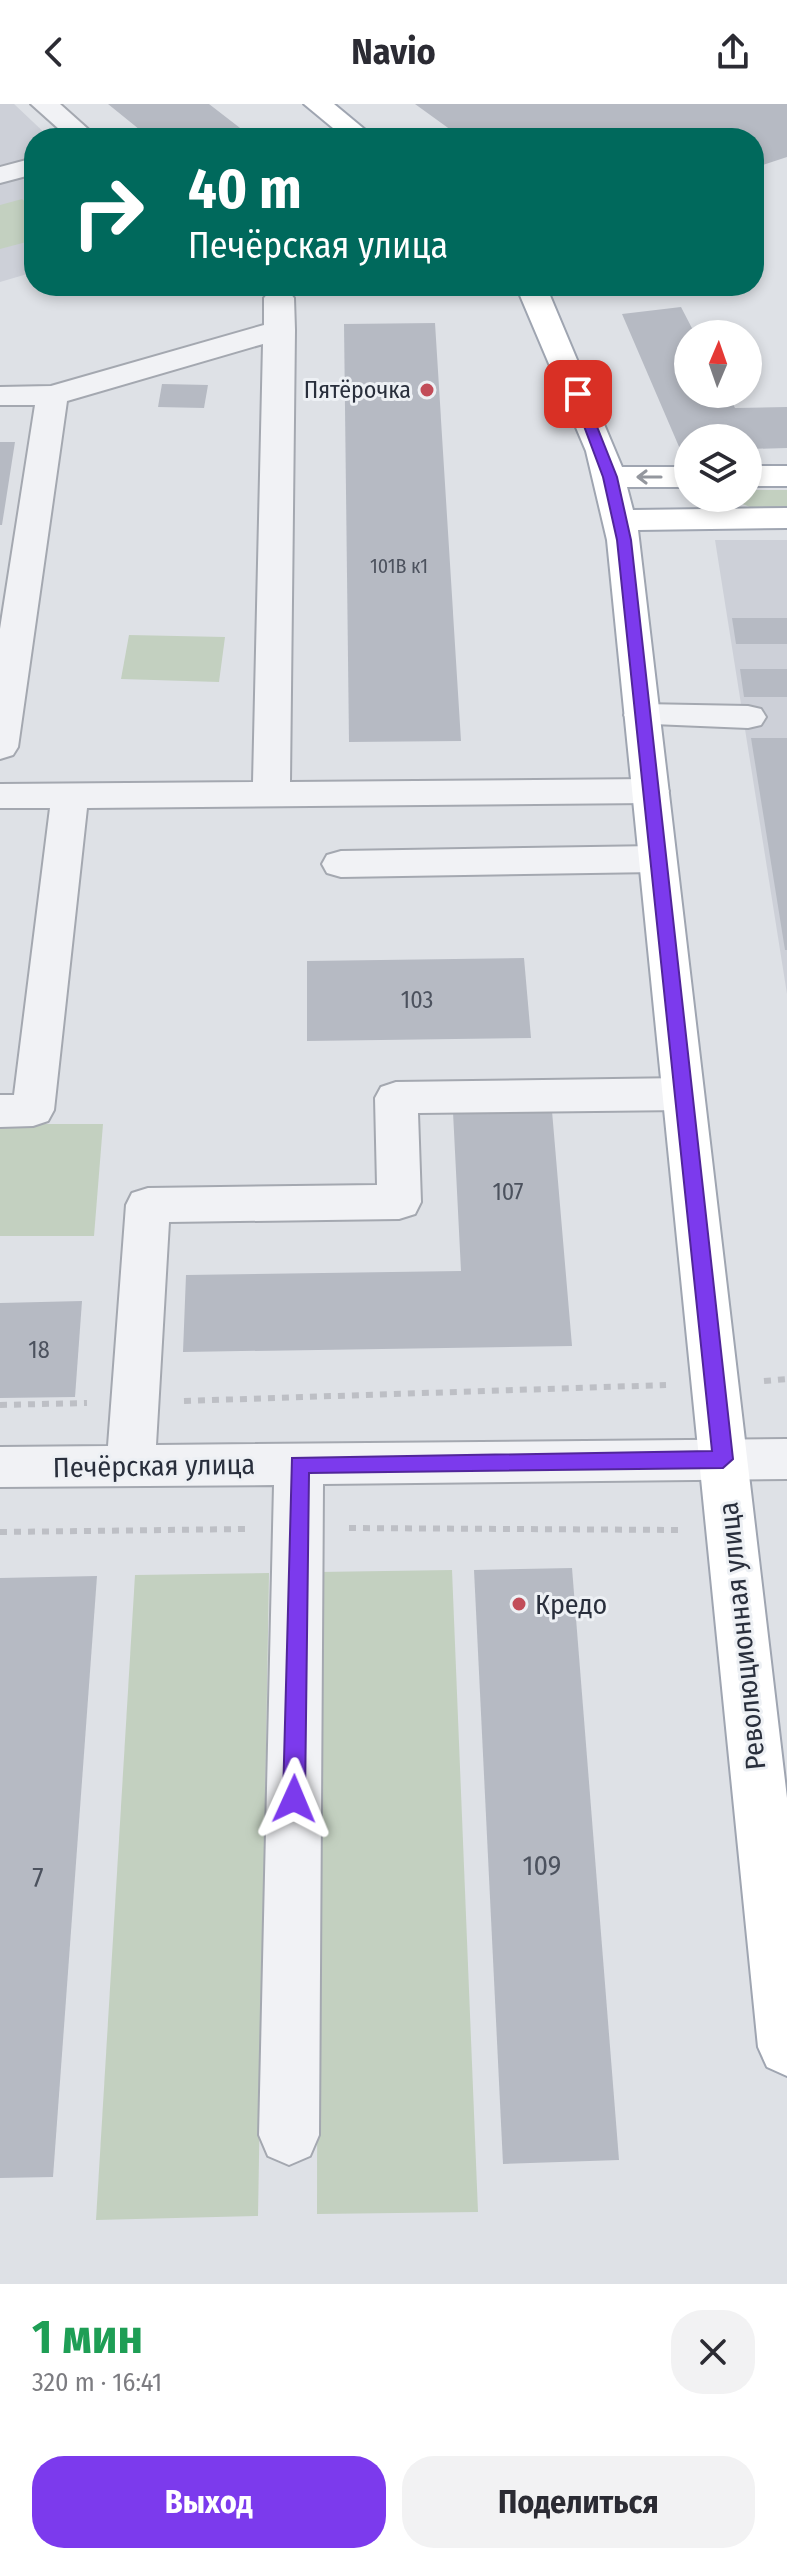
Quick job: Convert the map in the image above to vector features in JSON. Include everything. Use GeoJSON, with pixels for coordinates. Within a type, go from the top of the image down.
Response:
{"type":"FeatureCollection","features":[{"type":"Feature","properties":{"kind":"main road"},"geometry":{"type":"LineString","coordinates":[[317,104],[349,128]]}},
{"type":"Feature","properties":{"kind":"main road","name":"Революционная улица"},"geometry":{"type":"LineString","coordinates":[[535,296],[610,477],[620,520],[787,2047]]}},
{"type":"Feature","properties":{"kind":"main road"},"geometry":{"type":"LineString","coordinates":[[762,476],[787,476]]}},
{"type":"Feature","properties":{"kind":"main road"},"geometry":{"type":"LineString","coordinates":[[610,477],[674,477]]}},
{"type":"Feature","properties":{"kind":"main road"},"geometry":{"type":"LineString","coordinates":[[620,520],[787,518]]}},
{"type":"Feature","properties":{"kind":"street"},"geometry":{"type":"LineString","coordinates":[[44,104],[73,128]]}},
{"type":"Feature","properties":{"kind":"street"},"geometry":{"type":"LineString","coordinates":[[0,175],[24,169]]}},
{"type":"Feature","properties":{"kind":"street"},"geometry":{"type":"LineString","coordinates":[[0,396],[52,395],[282,301],[271,794]]}},
{"type":"Feature","properties":{"kind":"street"},"geometry":{"type":"LineString","coordinates":[[0,747],[52,395]]}},
{"type":"Feature","properties":{"kind":"street"},"geometry":{"type":"LineString","coordinates":[[642,715],[748,717]]}},
{"type":"Feature","properties":{"kind":"street"},"geometry":{"type":"LineString","coordinates":[[0,796],[650,791]]}},
{"type":"Feature","properties":{"kind":"street"},"geometry":{"type":"LineString","coordinates":[[0,1111],[33,1110],[70,795]]}},
{"type":"Feature","properties":{"kind":"street"},"geometry":{"type":"LineString","coordinates":[[341,864],[657,859]]}},
{"type":"Feature","properties":{"kind":"street"},"geometry":{"type":"LineString","coordinates":[[131,1466],[148,1205],[399,1202],[396,1098],[683,1094]]}},
{"type":"Feature","properties":{"kind":"street","name":"Печёрская улица"},"geometry":{"type":"LineString","coordinates":[[0,1467],[787,1459]]}},
{"type":"Feature","properties":{"kind":"street"},"geometry":{"type":"LineString","coordinates":[[289,2135],[299,1464]]}},
{"type":"Feature","properties":{"kind":"path"},"geometry":{"type":"LineString","coordinates":[[0,1405],[715,1385],[787,1379]]}},
{"type":"Feature","properties":{"kind":"shaded area"},"geometry":{"type":"Polygon","coordinates":[[[0,104],[14,104],[39,128],[24,128],[24,275],[0,282],[0,104]]]}},
{"type":"Feature","properties":{"kind":"shaded area"},"geometry":{"type":"Polygon","coordinates":[[[715,540],[787,540],[787,994],[715,540]]]}},
{"type":"Feature","properties":{"kind":"green space"},"geometry":{"type":"Polygon","coordinates":[[[24,201],[24,243],[0,249],[0,205],[24,201]]]}},
{"type":"Feature","properties":{"kind":"green space"},"geometry":{"type":"Polygon","coordinates":[[[762,490],[787,490],[787,507],[762,507],[762,490]]]}},
{"type":"Feature","properties":{"kind":"green space"},"geometry":{"type":"Polygon","coordinates":[[[129,635],[225,637],[219,682],[121,679],[129,635]]]}},
{"type":"Feature","properties":{"kind":"green space"},"geometry":{"type":"Polygon","coordinates":[[[0,1124],[103,1124],[94,1236],[0,1236],[0,1124]]]}},
{"type":"Feature","properties":{"kind":"green space"},"geometry":{"type":"Polygon","coordinates":[[[452,1570],[478,2212],[317,2214],[318,1572],[452,1570]]]}},
{"type":"Feature","properties":{"kind":"green space"},"geometry":{"type":"Polygon","coordinates":[[[269,1573],[258,2216],[96,2220],[135,1575],[269,1573]]]}},
{"type":"Feature","properties":{"kind":"building"},"geometry":{"type":"Polygon","coordinates":[[[108,104],[209,104],[240,128],[138,128],[108,104]]]}},
{"type":"Feature","properties":{"kind":"building"},"geometry":{"type":"Polygon","coordinates":[[[415,104],[787,104],[787,157],[764,165],[764,128],[448,128],[415,104]]]}},
{"type":"Feature","properties":{"kind":"building"},"geometry":{"type":"Polygon","coordinates":[[[681,307],[688,320],[674,320],[674,408],[787,407],[787,448],[762,449],[762,424],[674,424],[674,435],[622,314],[681,307]]]}},
{"type":"Feature","properties":{"kind":"building"},"geometry":{"type":"Polygon","coordinates":[[[435,323],[461,741],[349,742],[344,324],[435,323]]]}},
{"type":"Feature","properties":{"kind":"building"},"geometry":{"type":"Polygon","coordinates":[[[162,384],[208,385],[204,408],[158,407],[162,384]]]}},
{"type":"Feature","properties":{"kind":"building"},"geometry":{"type":"Polygon","coordinates":[[[0,442],[15,442],[2,525],[0,525],[0,442]]]}},
{"type":"Feature","properties":{"kind":"building"},"geometry":{"type":"Polygon","coordinates":[[[732,618],[787,618],[787,644],[736,644],[732,618]]]}},
{"type":"Feature","properties":{"kind":"building"},"geometry":{"type":"Polygon","coordinates":[[[740,669],[787,669],[787,697],[744,697],[740,669]]]}},
{"type":"Feature","properties":{"kind":"building"},"geometry":{"type":"Polygon","coordinates":[[[751,738],[787,738],[787,950],[785,950],[751,738]]]}},
{"type":"Feature","properties":{"kind":"building"},"geometry":{"type":"Polygon","coordinates":[[[524,958],[531,1038],[307,1041],[307,961],[524,958]]]}},
{"type":"Feature","properties":{"kind":"building"},"geometry":{"type":"Polygon","coordinates":[[[552,1111],[572,1346],[183,1352],[186,1275],[461,1271],[453,1112],[552,1111]]]}},
{"type":"Feature","properties":{"kind":"building"},"geometry":{"type":"Polygon","coordinates":[[[82,1301],[75,1397],[0,1398],[0,1303],[82,1301]]]}},
{"type":"Feature","properties":{"kind":"building"},"geometry":{"type":"Polygon","coordinates":[[[572,1568],[619,2160],[503,2164],[474,1570],[572,1568]]]}},
{"type":"Feature","properties":{"kind":"building"},"geometry":{"type":"Polygon","coordinates":[[[97,1576],[53,2177],[0,2178],[0,1578],[97,1576]]]}},
{"type":"Feature","properties":{"kind":"place","name":"Пятёрочка"},"geometry":{"type":"Point","coordinates":[427,390]}},
{"type":"Feature","properties":{"kind":"place","name":"Кредо"},"geometry":{"type":"Point","coordinates":[519,1604]}},
{"type":"Feature","properties":{"kind":"route"},"geometry":{"type":"LineString","coordinates":[[294,1799],[299,1464],[723,1459],[624,540],[602,451],[578,394]]}}]}
